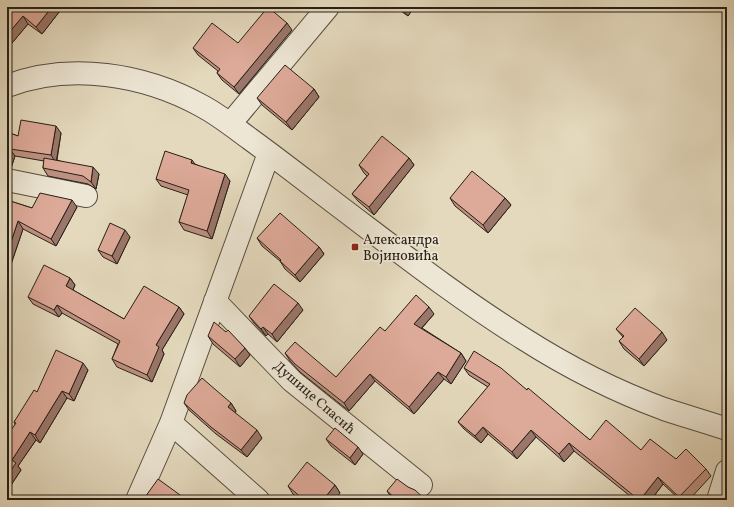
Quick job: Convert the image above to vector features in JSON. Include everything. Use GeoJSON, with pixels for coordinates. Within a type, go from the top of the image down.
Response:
{"type":"FeatureCollection","features":[{"type":"Feature","properties":{"kind":"street"},"geometry":{"type":"LineString","coordinates":[[230,124],[328,7]]}},
{"type":"Feature","properties":{"kind":"street"},"geometry":{"type":"LineString","coordinates":[[7,86],[29,79],[48,76],[82,73],[105,75],[144,82],[175,93],[203,106],[269,153],[446,287],[524,339],[571,367],[613,388],[663,409],[727,429]]}},
{"type":"Feature","properties":{"kind":"street"},"geometry":{"type":"LineString","coordinates":[[137,500],[171,422],[269,153]]}},
{"type":"Feature","properties":{"kind":"street"},"geometry":{"type":"LineString","coordinates":[[7,180],[86,196]]}},
{"type":"Feature","properties":{"kind":"street","name":"Душице Спасић"},"geometry":{"type":"LineString","coordinates":[[215,301],[292,381],[421,485]]}},
{"type":"Feature","properties":{"kind":"street"},"geometry":{"type":"LineString","coordinates":[[171,422],[258,500]]}},
{"type":"Feature","properties":{"kind":"street"},"geometry":{"type":"LineString","coordinates":[[718,500],[727,471]]}},
{"type":"Feature","properties":{"kind":"building"},"geometry":{"type":"Polygon","coordinates":[[[8,7],[52,7],[36,27],[23,16],[7,35],[8,7]]]}},
{"type":"Feature","properties":{"kind":"building"},"geometry":{"type":"Polygon","coordinates":[[[268,7],[287,23],[234,87],[217,73],[220,69],[193,48],[212,23],[238,43],[268,7]]]}},
{"type":"Feature","properties":{"kind":"building"},"geometry":{"type":"Polygon","coordinates":[[[285,65],[314,89],[286,122],[257,98],[285,65]]]}},
{"type":"Feature","properties":{"kind":"building"},"geometry":{"type":"Polygon","coordinates":[[[21,120],[56,126],[51,155],[10,149],[7,158],[7,132],[18,136],[21,120]]]}},
{"type":"Feature","properties":{"kind":"building"},"geometry":{"type":"Polygon","coordinates":[[[382,136],[409,158],[369,207],[352,194],[369,174],[359,165],[382,136]]]}},
{"type":"Feature","properties":{"kind":"building"},"geometry":{"type":"Polygon","coordinates":[[[165,151],[192,160],[191,163],[225,174],[207,231],[179,222],[189,190],[156,179],[165,151]]]}},
{"type":"Feature","properties":{"kind":"building"},"geometry":{"type":"Polygon","coordinates":[[[44,158],[93,167],[91,182],[83,176],[43,168],[44,158]]]}},
{"type":"Feature","properties":{"kind":"building"},"geometry":{"type":"Polygon","coordinates":[[[472,171],[505,198],[483,225],[450,198],[472,171]]]}},
{"type":"Feature","properties":{"kind":"building"},"geometry":{"type":"Polygon","coordinates":[[[40,193],[72,200],[51,239],[18,221],[7,254],[7,200],[32,208],[40,193]]]}},
{"type":"Feature","properties":{"kind":"building"},"geometry":{"type":"Polygon","coordinates":[[[280,213],[319,247],[295,275],[257,238],[280,213]]]}},
{"type":"Feature","properties":{"kind":"building"},"geometry":{"type":"Polygon","coordinates":[[[110,223],[125,230],[112,256],[98,250],[110,223]]]}},
{"type":"Feature","properties":{"kind":"building"},"geometry":{"type":"Polygon","coordinates":[[[44,265],[70,278],[66,286],[124,319],[144,286],[179,307],[156,345],[159,347],[147,375],[112,359],[120,341],[57,305],[54,310],[28,297],[44,265]]]}},
{"type":"Feature","properties":{"kind":"building"},"geometry":{"type":"Polygon","coordinates":[[[274,284],[298,303],[272,334],[263,327],[261,329],[249,316],[274,284]]]}},
{"type":"Feature","properties":{"kind":"building"},"geometry":{"type":"Polygon","coordinates":[[[416,295],[429,307],[414,324],[461,353],[446,377],[438,372],[409,407],[370,374],[344,403],[295,364],[285,353],[295,342],[336,377],[380,327],[385,331],[416,295]]]}},
{"type":"Feature","properties":{"kind":"building"},"geometry":{"type":"Polygon","coordinates":[[[635,308],[662,332],[639,359],[619,341],[624,336],[616,329],[635,308]]]}},
{"type":"Feature","properties":{"kind":"building"},"geometry":{"type":"Polygon","coordinates":[[[214,322],[226,332],[228,330],[245,348],[235,359],[208,336],[214,322]]]}},
{"type":"Feature","properties":{"kind":"building"},"geometry":{"type":"Polygon","coordinates":[[[56,350],[83,363],[69,394],[62,391],[35,435],[30,432],[12,460],[16,463],[7,476],[7,436],[34,390],[37,392],[56,350]]]}},
{"type":"Feature","properties":{"kind":"building"},"geometry":{"type":"Polygon","coordinates":[[[474,351],[501,368],[527,390],[528,388],[590,440],[606,420],[641,450],[650,439],[676,459],[686,449],[706,469],[679,497],[658,477],[639,500],[569,443],[559,454],[531,430],[512,452],[483,427],[475,436],[458,422],[490,384],[464,368],[474,351]]]}},
{"type":"Feature","properties":{"kind":"building"},"geometry":{"type":"Polygon","coordinates":[[[202,378],[231,403],[228,407],[257,430],[241,450],[211,427],[184,403],[187,395],[202,378]]]}},
{"type":"Feature","properties":{"kind":"building"},"geometry":{"type":"Polygon","coordinates":[[[335,428],[358,447],[350,458],[326,439],[335,428]]]}},
{"type":"Feature","properties":{"kind":"building"},"geometry":{"type":"Polygon","coordinates":[[[307,462],[335,485],[323,500],[304,500],[288,486],[307,462]]]}},
{"type":"Feature","properties":{"kind":"building"},"geometry":{"type":"Polygon","coordinates":[[[158,479],[187,500],[143,500],[158,479]]]}},
{"type":"Feature","properties":{"kind":"building"},"geometry":{"type":"Polygon","coordinates":[[[397,479],[415,490],[426,500],[393,500],[395,498],[387,491],[397,479]]]}},
{"type":"Feature","properties":{"kind":"place","name":"Александра Војиновића"},"geometry":{"type":"Point","coordinates":[355,247]}}]}
